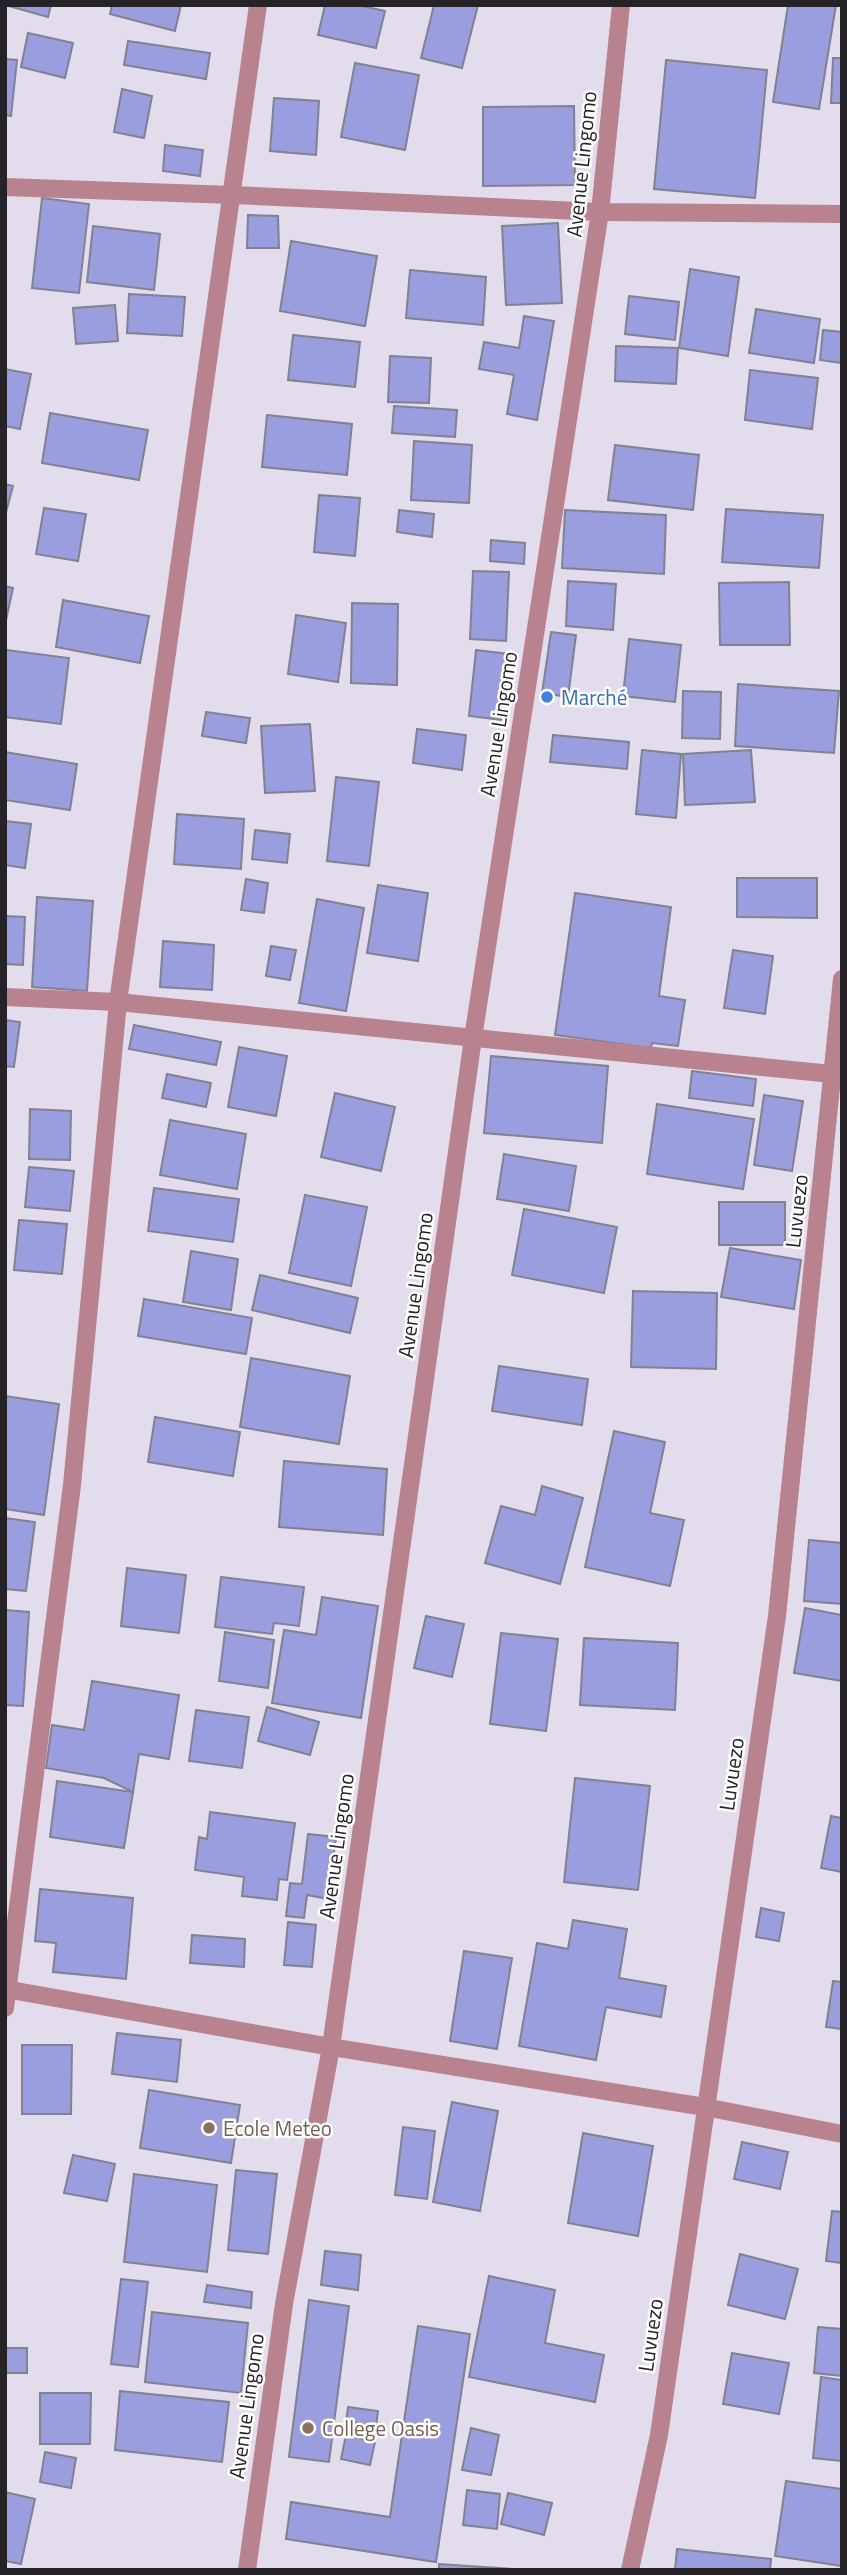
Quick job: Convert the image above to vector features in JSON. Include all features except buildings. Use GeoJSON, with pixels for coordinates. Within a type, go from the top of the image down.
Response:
{"type":"FeatureCollection","features":[{"type":"Feature","properties":{"kind":"street"},"geometry":{"type":"LineString","coordinates":[[5,2008],[72,1485],[117,1002],[258,5]]}},
{"type":"Feature","properties":{"kind":"street","name":"Avenue Lingomo"},"geometry":{"type":"LineString","coordinates":[[247,2570],[284,2304],[331,2047],[473,1038],[600,212],[621,5]]}},
{"type":"Feature","properties":{"kind":"street"},"geometry":{"type":"LineString","coordinates":[[5,187],[600,212],[842,214]]}},
{"type":"Feature","properties":{"kind":"street","name":"Luvuezo"},"geometry":{"type":"LineString","coordinates":[[630,2570],[659,2435],[777,1616],[838,1075],[842,979]]}},
{"type":"Feature","properties":{"kind":"street"},"geometry":{"type":"LineString","coordinates":[[5,997],[117,1002],[838,1075]]}},
{"type":"Feature","properties":{"kind":"street"},"geometry":{"type":"LineString","coordinates":[[7,1989],[331,2047],[705,2107],[842,2134]]}},
{"type":"Feature","properties":{"kind":"place","name":"Marché"},"geometry":{"type":"Point","coordinates":[547,697]}},
{"type":"Feature","properties":{"kind":"place","name":"Ecole Meteo"},"geometry":{"type":"Point","coordinates":[209,2128]}},
{"type":"Feature","properties":{"kind":"place","name":"College Oasis"},"geometry":{"type":"Point","coordinates":[308,2428]}}]}
